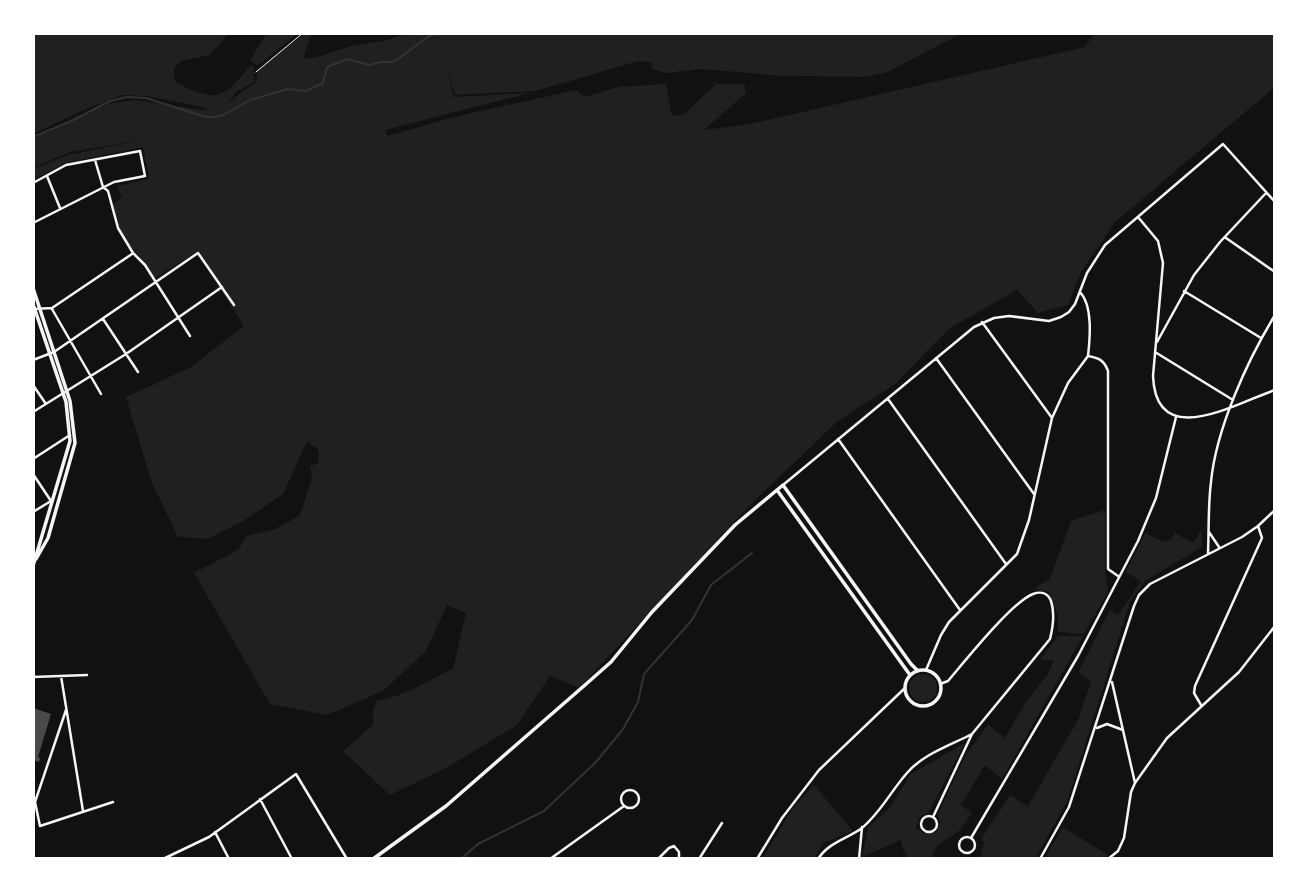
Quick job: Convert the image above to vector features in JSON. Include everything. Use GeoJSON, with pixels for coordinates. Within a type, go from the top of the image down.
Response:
{"type":"FeatureCollection","features":[{"type":"Feature","properties":{"kind":"street"},"geometry":{"type":"LineString","coordinates":[[373,859],[446,806],[586,685],[611,662],[653,612],[735,525],[967,331],[994,318],[1009,316],[1049,321],[1061,317],[1075,304],[1087,272],[1105,245],[1223,144],[1275,202]]}},
{"type":"Feature","properties":{"kind":"street"},"geometry":{"type":"LineString","coordinates":[[33,183],[66,165],[140,150],[145,176],[103,187],[33,223]]}},
{"type":"Feature","properties":{"kind":"street"},"geometry":{"type":"LineString","coordinates":[[95,160],[103,187],[108,191],[118,228],[133,253],[145,265],[190,337]]}},
{"type":"Feature","properties":{"kind":"street"},"geometry":{"type":"LineString","coordinates":[[47,176],[60,208]]}},
{"type":"Feature","properties":{"kind":"street"},"geometry":{"type":"LineString","coordinates":[[1156,343],[1194,275],[1266,193]]}},
{"type":"Feature","properties":{"kind":"street"},"geometry":{"type":"LineString","coordinates":[[1138,216],[1153,233],[1161,250],[1163,263],[1155,352],[1154,389],[1158,401],[1176,417],[1196,419],[1275,390]]}},
{"type":"Feature","properties":{"kind":"street"},"geometry":{"type":"LineString","coordinates":[[1225,237],[1275,272]]}},
{"type":"Feature","properties":{"kind":"street"},"geometry":{"type":"LineString","coordinates":[[34,307],[41,310],[52,308],[133,253]]}},
{"type":"Feature","properties":{"kind":"street"},"geometry":{"type":"LineString","coordinates":[[33,360],[52,353],[198,253],[234,305]]}},
{"type":"Feature","properties":{"kind":"street"},"geometry":{"type":"LineString","coordinates":[[33,412],[125,354],[222,287]]}},
{"type":"Feature","properties":{"kind":"street"},"geometry":{"type":"LineString","coordinates":[[33,288],[52,353]]}},
{"type":"Feature","properties":{"kind":"street"},"geometry":{"type":"LineString","coordinates":[[1184,291],[1261,338]]}},
{"type":"Feature","properties":{"kind":"street"},"geometry":{"type":"LineString","coordinates":[[926,670],[941,635],[960,610],[1017,554],[1029,520],[1052,418],[1068,383],[1088,356],[1090,340],[1086,298],[1080,292]]}},
{"type":"Feature","properties":{"kind":"street"},"geometry":{"type":"LineString","coordinates":[[34,307],[72,410],[75,449],[48,538],[36,559]]}},
{"type":"Feature","properties":{"kind":"street"},"geometry":{"type":"LineString","coordinates":[[52,308],[101,394]]}},
{"type":"Feature","properties":{"kind":"street"},"geometry":{"type":"LineString","coordinates":[[1208,553],[1210,483],[1214,462],[1246,366],[1275,315]]}},
{"type":"Feature","properties":{"kind":"street"},"geometry":{"type":"LineString","coordinates":[[103,319],[138,372]]}},
{"type":"Feature","properties":{"kind":"street"},"geometry":{"type":"LineString","coordinates":[[982,322],[1052,418]]}},
{"type":"Feature","properties":{"kind":"street"},"geometry":{"type":"LineString","coordinates":[[1155,352],[1234,401]]}},
{"type":"Feature","properties":{"kind":"street"},"geometry":{"type":"LineString","coordinates":[[1088,356],[1099,358],[1108,371],[1108,569],[1119,576]]}},
{"type":"Feature","properties":{"kind":"street"},"geometry":{"type":"LineString","coordinates":[[936,357],[1034,494]]}},
{"type":"Feature","properties":{"kind":"street"},"geometry":{"type":"LineString","coordinates":[[33,385],[46,404]]}},
{"type":"Feature","properties":{"kind":"street"},"geometry":{"type":"LineString","coordinates":[[33,566],[69,450],[66,392]]}},
{"type":"Feature","properties":{"kind":"street"},"geometry":{"type":"LineString","coordinates":[[887,398],[1006,565]]}},
{"type":"Feature","properties":{"kind":"street"},"geometry":{"type":"LineString","coordinates":[[971,838],[1078,656],[1138,541],[1156,498],[1176,417]]}},
{"type":"Feature","properties":{"kind":"street"},"geometry":{"type":"LineString","coordinates":[[33,460],[70,435]]}},
{"type":"Feature","properties":{"kind":"street"},"geometry":{"type":"LineString","coordinates":[[838,439],[960,610]]}},
{"type":"Feature","properties":{"kind":"street"},"geometry":{"type":"LineString","coordinates":[[33,474],[52,502]]}},
{"type":"Feature","properties":{"kind":"street"},"geometry":{"type":"LineString","coordinates":[[783,485],[918,671]]}},
{"type":"Feature","properties":{"kind":"street"},"geometry":{"type":"LineString","coordinates":[[777,490],[910,675]]}},
{"type":"Feature","properties":{"kind":"street"},"geometry":{"type":"LineString","coordinates":[[33,512],[52,502]]}},
{"type":"Feature","properties":{"kind":"street"},"geometry":{"type":"LineString","coordinates":[[1040,859],[1069,807],[1139,595],[1150,584],[1258,526],[1275,510]]}},
{"type":"Feature","properties":{"kind":"street"},"geometry":{"type":"LineString","coordinates":[[1201,705],[1194,693],[1195,687],[1262,538],[1258,526]]}},
{"type":"Feature","properties":{"kind":"street"},"geometry":{"type":"LineString","coordinates":[[1209,532],[1219,547]]}},
{"type":"Feature","properties":{"kind":"street"},"geometry":{"type":"LineString","coordinates":[[813,539],[819,535]]}},
{"type":"Feature","properties":{"kind":"street"},"geometry":{"type":"LineString","coordinates":[[33,548],[41,543]]}},
{"type":"Feature","properties":{"kind":"street"},"geometry":{"type":"LineString","coordinates":[[843,580],[848,576]]}},
{"type":"Feature","properties":{"kind":"street"},"geometry":{"type":"LineString","coordinates":[[933,817],[972,734],[1050,639],[1053,628],[1052,604],[1048,596],[1042,592],[1035,593],[1017,605],[948,681],[940,684]]}},
{"type":"Feature","properties":{"kind":"street"},"geometry":{"type":"LineString","coordinates":[[871,620],[876,615]]}},
{"type":"Feature","properties":{"kind":"street"},"geometry":{"type":"LineString","coordinates":[[1108,859],[1118,851],[1124,838],[1135,783],[1167,738],[1239,672],[1275,626]]}},
{"type":"Feature","properties":{"kind":"street"},"geometry":{"type":"LineString","coordinates":[[757,859],[782,818],[820,770],[905,688],[910,675],[926,670],[935,675],[940,684],[936,701],[925,706],[909,699],[905,688]]}},
{"type":"Feature","properties":{"kind":"street"},"geometry":{"type":"LineString","coordinates":[[33,677],[87,675]]}},
{"type":"Feature","properties":{"kind":"street"},"geometry":{"type":"LineString","coordinates":[[61,676],[83,811]]}},
{"type":"Feature","properties":{"kind":"street"},"geometry":{"type":"LineString","coordinates":[[1111,678],[1135,783]]}},
{"type":"Feature","properties":{"kind":"street"},"geometry":{"type":"LineString","coordinates":[[66,710],[34,801],[40,827],[113,802]]}},
{"type":"Feature","properties":{"kind":"street"},"geometry":{"type":"LineString","coordinates":[[1095,729],[1108,724],[1123,730]]}},
{"type":"Feature","properties":{"kind":"street"},"geometry":{"type":"LineString","coordinates":[[818,859],[830,845],[862,827],[887,801],[908,772],[926,757],[972,734]]}},
{"type":"Feature","properties":{"kind":"street"},"geometry":{"type":"LineString","coordinates":[[163,859],[173,857],[215,832],[296,774],[347,859]]}},
{"type":"Feature","properties":{"kind":"street"},"geometry":{"type":"LineString","coordinates":[[631,790],[636,792],[639,800],[636,806],[624,806],[621,801],[623,793],[631,790]]}},
{"type":"Feature","properties":{"kind":"street"},"geometry":{"type":"LineString","coordinates":[[260,799],[292,859]]}},
{"type":"Feature","properties":{"kind":"street"},"geometry":{"type":"LineString","coordinates":[[550,859],[624,806]]}},
{"type":"Feature","properties":{"kind":"street"},"geometry":{"type":"LineString","coordinates":[[925,817],[933,817],[937,822],[936,827],[930,831],[925,830],[922,821],[925,817]]}},
{"type":"Feature","properties":{"kind":"street"},"geometry":{"type":"LineString","coordinates":[[699,859],[722,823]]}},
{"type":"Feature","properties":{"kind":"street"},"geometry":{"type":"LineString","coordinates":[[859,859],[862,827]]}},
{"type":"Feature","properties":{"kind":"street"},"geometry":{"type":"LineString","coordinates":[[215,832],[229,859]]}},
{"type":"Feature","properties":{"kind":"street"},"geometry":{"type":"LineString","coordinates":[[971,838],[975,844],[974,849],[970,852],[963,851],[960,847],[961,840],[971,838]]}},
{"type":"Feature","properties":{"kind":"street"},"geometry":{"type":"LineString","coordinates":[[658,859],[674,846],[679,852],[679,859]]}},
{"type":"Feature","properties":{"kind":"path"},"geometry":{"type":"LineString","coordinates":[[256,72],[303,33]]}},
{"type":"Feature","properties":{"kind":"shaded area"},"geometry":{"type":"Polygon","coordinates":[[[33,33],[229,33],[210,55],[181,61],[174,68],[175,82],[201,93],[218,95],[233,85],[251,65],[254,68],[254,82],[236,92],[228,104],[257,82],[257,72],[262,66],[305,33],[311,33],[303,59],[404,33],[963,33],[887,72],[866,77],[784,76],[701,69],[666,73],[652,69],[651,62],[638,61],[536,91],[455,95],[447,70],[454,97],[530,93],[385,130],[387,136],[462,115],[576,90],[585,97],[618,87],[666,84],[672,116],[684,114],[716,84],[744,84],[746,93],[704,130],[750,124],[1085,47],[1095,33],[1275,33],[1275,87],[1115,222],[1081,272],[1068,305],[1038,313],[1017,290],[950,328],[895,384],[837,422],[750,505],[579,688],[550,676],[517,725],[448,767],[390,795],[343,751],[373,725],[373,710],[377,701],[406,692],[453,669],[466,613],[447,605],[426,651],[383,691],[327,715],[270,704],[194,573],[238,550],[247,536],[276,529],[300,515],[312,478],[310,467],[319,462],[318,449],[308,442],[283,494],[243,521],[208,539],[178,537],[152,483],[126,397],[191,367],[244,326],[197,252],[155,278],[122,233],[113,204],[122,196],[117,186],[149,179],[143,147],[66,163],[33,180],[33,169],[68,155],[137,141],[70,152],[33,168],[33,138],[106,104],[135,100],[202,110],[212,109],[147,96],[122,95],[33,134],[33,33]]]}},
{"type":"Feature","properties":{"kind":"shaded area"},"geometry":{"type":"Polygon","coordinates":[[[267,33],[298,33],[257,66],[250,60],[267,33]]]}},
{"type":"Feature","properties":{"kind":"shaded area"},"geometry":{"type":"Polygon","coordinates":[[[1105,510],[1105,572],[1108,592],[1084,634],[1058,632],[1058,616],[1049,592],[1036,590],[1037,586],[1050,579],[1071,521],[1105,510]]]}},
{"type":"Feature","properties":{"kind":"shaded area"},"geometry":{"type":"Polygon","coordinates":[[[1202,529],[1202,547],[1145,581],[1130,602],[1067,802],[1035,859],[980,859],[984,843],[982,837],[1010,795],[1028,806],[1079,718],[1091,681],[1078,673],[1110,610],[1118,615],[1141,581],[1126,572],[1145,533],[1163,542],[1171,539],[1175,533],[1193,543],[1202,529]]]}},
{"type":"Feature","properties":{"kind":"shaded area"},"geometry":{"type":"Polygon","coordinates":[[[1058,636],[1083,636],[1002,779],[985,765],[961,805],[972,813],[960,830],[937,846],[930,859],[910,859],[903,850],[901,840],[862,857],[868,828],[890,807],[911,774],[965,743],[929,812],[919,818],[916,828],[924,833],[936,832],[940,823],[938,814],[965,756],[988,725],[1005,738],[1025,703],[1048,674],[1054,660],[1040,660],[1058,636]]]}},
{"type":"Feature","properties":{"kind":"shaded area"},"geometry":{"type":"Polygon","coordinates":[[[923,674],[933,678],[937,688],[933,698],[923,702],[913,698],[909,688],[913,678],[923,674]]]}},
{"type":"Feature","properties":{"kind":"shaded area"},"geometry":{"type":"Polygon","coordinates":[[[814,785],[853,831],[823,843],[814,859],[762,859],[793,808],[814,785]]]}},
{"type":"Feature","properties":{"kind":"shaded area"},"geometry":{"type":"Polygon","coordinates":[[[1063,827],[1108,855],[1103,859],[1044,859],[1063,827]]]}},
{"type":"Feature","properties":{"kind":"building"},"geometry":{"type":"Polygon","coordinates":[[[33,708],[51,714],[38,757],[39,762],[33,760],[33,708]]]}},
{"type":"Feature","properties":{"kind":"waterway"},"geometry":{"type":"LineString","coordinates":[[33,137],[110,101],[127,97],[146,98],[206,117],[223,115],[250,100],[288,89],[306,91],[323,83],[327,67],[347,59],[369,65],[394,62],[436,33]]}},
{"type":"Feature","properties":{"kind":"waterway"},"geometry":{"type":"LineString","coordinates":[[461,859],[478,844],[544,811],[596,762],[623,729],[638,702],[644,674],[692,620],[711,585],[752,553]]}}]}
